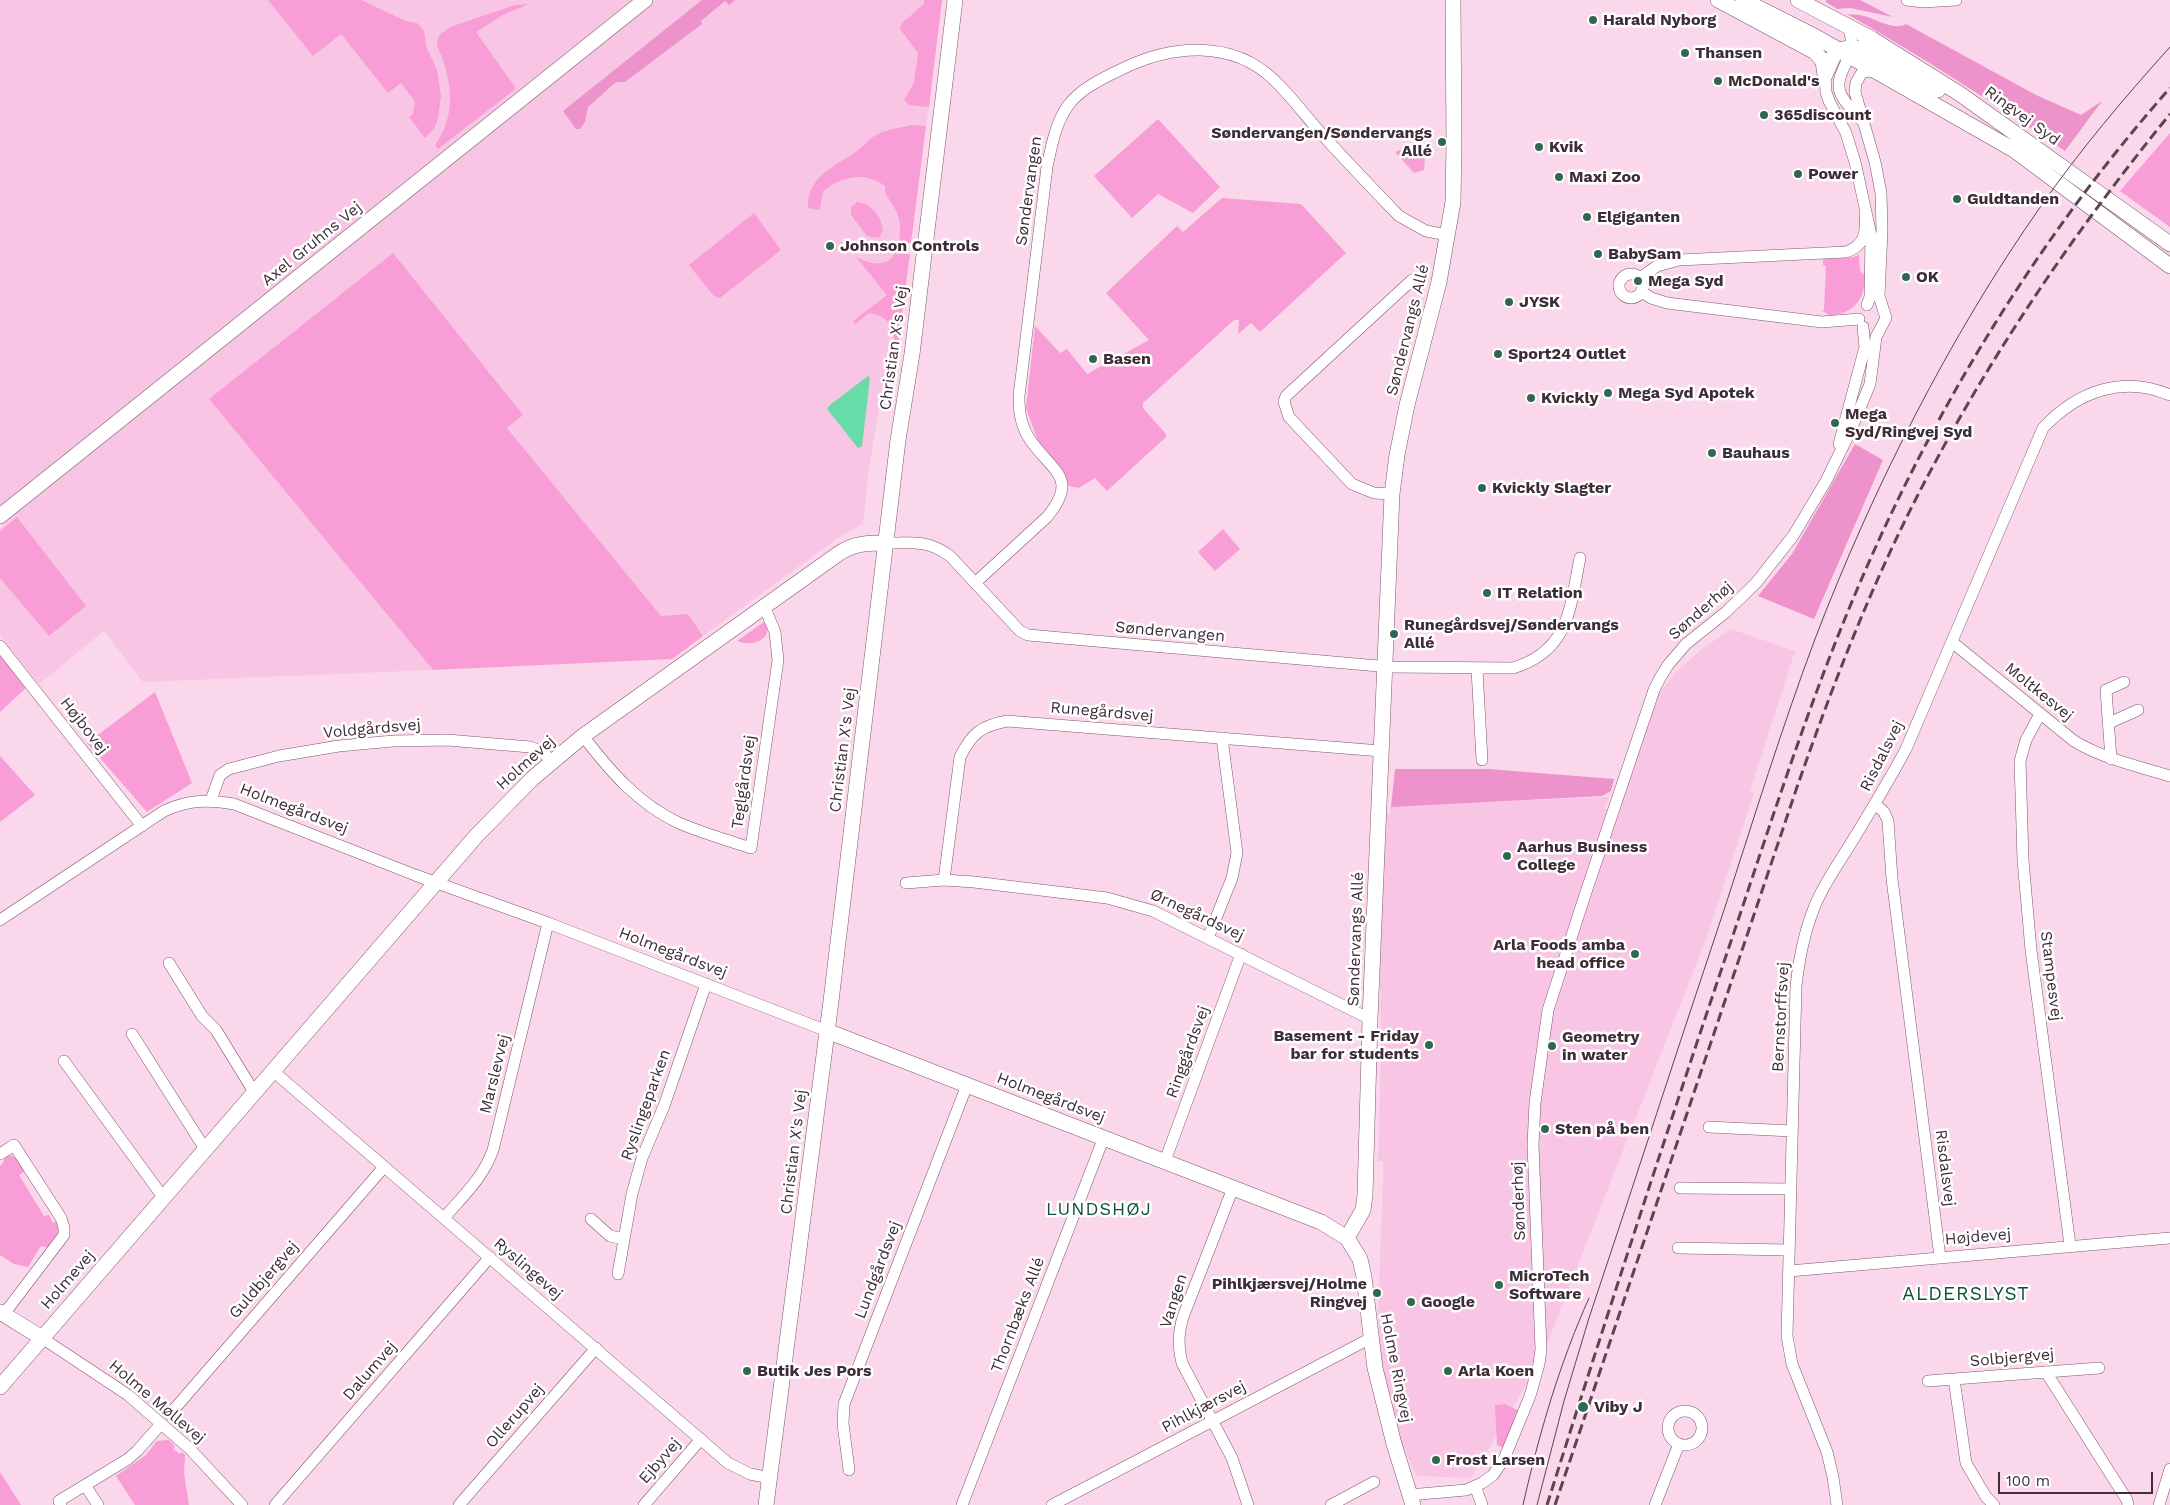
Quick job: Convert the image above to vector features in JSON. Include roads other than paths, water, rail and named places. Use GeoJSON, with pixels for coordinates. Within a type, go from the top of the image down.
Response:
{"type":"FeatureCollection","features":[{"type":"Feature","properties":{"kind":"street","name":"Axel Gruhns Vej"},"geometry":{"type":"LineString","coordinates":[[0,516],[645,0]]}},
{"type":"Feature","properties":{"kind":"street","name":"Christian X's Vej"},"geometry":{"type":"LineString","coordinates":[[766,1505],[827,1031],[898,440],[912,354],[955,0]]}},
{"type":"Feature","properties":{"kind":"street","name":"Søndervangs Allé"},"geometry":{"type":"LineString","coordinates":[[1347,1238],[1363,1210],[1365,1195],[1370,1019],[1392,494],[1397,455],[1407,405],[1439,282],[1453,202],[1453,0]]}},
{"type":"Feature","properties":{"kind":"street"},"geometry":{"type":"LineString","coordinates":[[1718,0],[1815,52],[1822,61],[1826,74],[1826,92],[1846,133],[1855,162],[1871,235],[1870,297],[1867,305],[1861,310],[1861,323]]}},
{"type":"Feature","properties":{"kind":"street","name":"Ringvej Syd"},"geometry":{"type":"LineString","coordinates":[[1743,0],[1847,51],[1877,72],[2014,150],[2170,266]]}},
{"type":"Feature","properties":{"kind":"street","name":"Ringvej Syd"},"geometry":{"type":"LineString","coordinates":[[1798,0],[1847,25],[1960,94],[2170,244]]}},
{"type":"Feature","properties":{"kind":"street"},"geometry":{"type":"LineString","coordinates":[[1907,0],[1923,2],[1956,0]]}},
{"type":"Feature","properties":{"kind":"street"},"geometry":{"type":"LineString","coordinates":[[1847,25],[1852,39],[1847,51],[1839,89],[1865,126]]}},
{"type":"Feature","properties":{"kind":"street","name":"Søndervangen"},"geometry":{"type":"LineString","coordinates":[[975,583],[1047,517],[1057,505],[1062,493],[1061,481],[1056,468],[1038,450],[1024,429],[1019,414],[1019,396],[1047,167],[1054,132],[1061,114],[1070,101],[1084,89],[1126,66],[1184,50],[1210,50],[1243,58],[1273,79],[1399,216],[1426,231],[1448,234]]}},
{"type":"Feature","properties":{"kind":"street"},"geometry":{"type":"LineString","coordinates":[[1826,74],[1834,55],[1847,51],[1866,50],[2026,140]]}},
{"type":"Feature","properties":{"kind":"street"},"geometry":{"type":"LineString","coordinates":[[1642,292],[1657,301],[1667,303],[1822,322],[1861,323],[1872,331],[1881,327],[1886,318],[1879,289],[1882,231],[1881,193],[1876,162],[1855,92],[1856,84],[1862,73],[1877,72]]}},
{"type":"Feature","properties":{"kind":"street"},"geometry":{"type":"LineString","coordinates":[[1640,278],[1657,266],[1679,260],[1846,252],[1858,247],[1864,238],[1866,227],[1865,211]]}},
{"type":"Feature","properties":{"kind":"street"},"geometry":{"type":"LineString","coordinates":[[1632,275],[1640,278],[1643,283],[1642,292],[1637,297],[1630,298],[1624,296],[1620,287],[1621,280],[1626,276],[1632,275]]}},
{"type":"Feature","properties":{"kind":"street"},"geometry":{"type":"LineString","coordinates":[[1392,494],[1374,493],[1352,484],[1289,417],[1284,402],[1286,396],[1412,280]]}},
{"type":"Feature","properties":{"kind":"street"},"geometry":{"type":"LineString","coordinates":[[1867,305],[1875,304],[1882,307]]}},
{"type":"Feature","properties":{"kind":"street","name":"Sønderhøj"},"geometry":{"type":"LineString","coordinates":[[1836,457],[1865,347],[1861,323]]}},
{"type":"Feature","properties":{"kind":"street","name":"Sønderhøj"},"geometry":{"type":"LineString","coordinates":[[1411,1500],[1466,1490],[1492,1475],[1504,1460],[1530,1396],[1541,1349],[1533,1144],[1540,1057],[1548,1010],[1654,690],[1668,665],[1686,644],[1744,597],[1781,554],[1811,506],[1850,432],[1870,384],[1876,337],[1881,327]]}},
{"type":"Feature","properties":{"kind":"street","name":"Risdalsvej"},"geometry":{"type":"LineString","coordinates":[[1940,1257],[1892,880],[1888,821],[1884,812],[1875,804],[1906,750],[2044,428],[2056,414],[2072,404],[2090,394],[2111,388],[2131,386],[2150,388],[2170,395]]}},
{"type":"Feature","properties":{"kind":"street","name":"Søndervangen"},"geometry":{"type":"LineString","coordinates":[[887,543],[920,542],[938,548],[950,556],[1020,631],[1028,635],[1385,667]]}},
{"type":"Feature","properties":{"kind":"street","name":"Holmevej"},"geometry":{"type":"LineString","coordinates":[[0,1387],[485,826],[552,762],[583,736],[849,546],[865,543],[887,543]]}},
{"type":"Feature","properties":{"kind":"street"},"geometry":{"type":"LineString","coordinates":[[1385,667],[1477,669],[1521,666],[1550,647],[1558,638],[1567,622],[1580,558]]}},
{"type":"Feature","properties":{"kind":"street","name":"Teglgårdsvej"},"geometry":{"type":"LineString","coordinates":[[583,736],[625,787],[645,803],[678,823],[751,848],[778,660],[775,632],[764,606]]}},
{"type":"Feature","properties":{"kind":"street","name":"Moltkesvej"},"geometry":{"type":"LineString","coordinates":[[1952,642],[2074,742],[2111,759],[2170,776]]}},
{"type":"Feature","properties":{"kind":"street","name":"Højbovej"},"geometry":{"type":"LineString","coordinates":[[0,646],[142,826]]}},
{"type":"Feature","properties":{"kind":"street"},"geometry":{"type":"LineString","coordinates":[[1477,669],[1482,760]]}},
{"type":"Feature","properties":{"kind":"street"},"geometry":{"type":"LineString","coordinates":[[2111,759],[2106,690],[2124,682]]}},
{"type":"Feature","properties":{"kind":"street"},"geometry":{"type":"LineString","coordinates":[[2109,723],[2138,710]]}},
{"type":"Feature","properties":{"kind":"street","name":"Stampesvej"},"geometry":{"type":"LineString","coordinates":[[2040,714],[2026,740],[2020,761],[2023,860],[2031,950],[2070,1245]]}},
{"type":"Feature","properties":{"kind":"street","name":"Runegårdsvej"},"geometry":{"type":"LineString","coordinates":[[944,880],[960,757],[967,743],[977,731],[992,724],[1007,721],[1381,751]]}},
{"type":"Feature","properties":{"kind":"street"},"geometry":{"type":"LineString","coordinates":[[1208,938],[1232,878],[1237,853],[1222,738]]}},
{"type":"Feature","properties":{"kind":"street","name":"Voldgårdsvej"},"geometry":{"type":"LineString","coordinates":[[211,800],[220,775],[229,769],[279,756],[339,746],[393,741],[447,740],[530,747],[543,752],[552,762]]}},
{"type":"Feature","properties":{"kind":"street","name":"Holmegårdsvej"},"geometry":{"type":"LineString","coordinates":[[0,920],[177,804],[211,800],[234,804],[436,883],[548,923],[1104,1137],[1321,1222],[1347,1238]]}},
{"type":"Feature","properties":{"kind":"street","name":"Bernstorffsvej"},"geometry":{"type":"LineString","coordinates":[[1837,1505],[1827,1452],[1792,1364],[1787,1336],[1796,986],[1802,950],[1814,906],[1875,804]]}},
{"type":"Feature","properties":{"kind":"street","name":"Ørnegårdsvej"},"geometry":{"type":"LineString","coordinates":[[906,883],[944,880],[983,883],[1130,903],[1153,910],[1370,1019]]}},
{"type":"Feature","properties":{"kind":"street","name":"Marslevvej"},"geometry":{"type":"LineString","coordinates":[[444,1218],[478,1180],[487,1166],[493,1150],[548,923]]}},
{"type":"Feature","properties":{"kind":"street","name":"Ringgårdsvej"},"geometry":{"type":"LineString","coordinates":[[1165,1161],[1240,954]]}},
{"type":"Feature","properties":{"kind":"street"},"geometry":{"type":"LineString","coordinates":[[168,963],[202,1016],[216,1030],[254,1092]]}},
{"type":"Feature","properties":{"kind":"street","name":"Ryslingeparken"},"geometry":{"type":"LineString","coordinates":[[618,1274],[632,1194],[642,1158],[664,1106],[706,984]]}},
{"type":"Feature","properties":{"kind":"street"},"geometry":{"type":"LineString","coordinates":[[132,1034],[205,1149]]}},
{"type":"Feature","properties":{"kind":"street"},"geometry":{"type":"LineString","coordinates":[[64,1061],[163,1197]]}},
{"type":"Feature","properties":{"kind":"street","name":"Ryslingevej"},"geometry":{"type":"LineString","coordinates":[[273,1071],[701,1439],[740,1470],[770,1478]]}},
{"type":"Feature","properties":{"kind":"street","name":"Lundgårdsvej"},"geometry":{"type":"LineString","coordinates":[[848,1470],[842,1415],[844,1404],[967,1085]]}},
{"type":"Feature","properties":{"kind":"street"},"geometry":{"type":"LineString","coordinates":[[1709,1127],[1792,1131]]}},
{"type":"Feature","properties":{"kind":"street","name":"Thornbæks Allé"},"geometry":{"type":"LineString","coordinates":[[962,1505],[1104,1137]]}},
{"type":"Feature","properties":{"kind":"street"},"geometry":{"type":"LineString","coordinates":[[0,1154],[14,1145],[61,1218],[64,1228],[64,1235],[2,1313],[42,1338]]}},
{"type":"Feature","properties":{"kind":"street","name":"Guldbjergvej"},"geometry":{"type":"LineString","coordinates":[[170,1414],[384,1167]]}},
{"type":"Feature","properties":{"kind":"street","name":"Vangen"},"geometry":{"type":"LineString","coordinates":[[1233,1188],[1178,1333],[1178,1347],[1182,1363],[1232,1458],[1248,1505]]}},
{"type":"Feature","properties":{"kind":"street"},"geometry":{"type":"LineString","coordinates":[[1680,1188],[1790,1189]]}},
{"type":"Feature","properties":{"kind":"street"},"geometry":{"type":"LineString","coordinates":[[591,1219],[610,1236],[624,1239]]}},
{"type":"Feature","properties":{"kind":"street","name":"Holme Ringvej"},"geometry":{"type":"LineString","coordinates":[[1347,1238],[1356,1252],[1362,1269],[1371,1338],[1385,1410],[1411,1500]]}},
{"type":"Feature","properties":{"kind":"street","name":"Højdevej"},"geometry":{"type":"LineString","coordinates":[[1789,1271],[2070,1245],[2170,1238]]}},
{"type":"Feature","properties":{"kind":"street"},"geometry":{"type":"LineString","coordinates":[[1678,1248],[1789,1250]]}},
{"type":"Feature","properties":{"kind":"street","name":"Dalumvej"},"geometry":{"type":"LineString","coordinates":[[275,1505],[490,1257]]}},
{"type":"Feature","properties":{"kind":"street","name":"Holme Møllevej"},"geometry":{"type":"LineString","coordinates":[[42,1338],[128,1395],[189,1448],[242,1505]]}},
{"type":"Feature","properties":{"kind":"street","name":"Pihlkjærsvej"},"geometry":{"type":"LineString","coordinates":[[1052,1505],[1371,1338]]}},
{"type":"Feature","properties":{"kind":"street","name":"Ollerupvej"},"geometry":{"type":"LineString","coordinates":[[459,1505],[596,1348]]}},
{"type":"Feature","properties":{"kind":"street","name":"Solbjergvej"},"geometry":{"type":"LineString","coordinates":[[1928,1381],[2099,1368]]}},
{"type":"Feature","properties":{"kind":"street"},"geometry":{"type":"LineString","coordinates":[[2046,1372],[2127,1500],[2128,1505]]}},
{"type":"Feature","properties":{"kind":"street"},"geometry":{"type":"LineString","coordinates":[[1954,1379],[1966,1463],[1986,1497],[1994,1505]]}},
{"type":"Feature","properties":{"kind":"street"},"geometry":{"type":"LineString","coordinates":[[61,1505],[59,1502],[128,1459],[161,1424]]}},
{"type":"Feature","properties":{"kind":"street","name":"Ejbyvej"},"geometry":{"type":"LineString","coordinates":[[644,1505],[701,1439]]}},
{"type":"Feature","properties":{"kind":"street"},"geometry":{"type":"LineString","coordinates":[[1655,1505],[1679,1444]]}},
{"type":"Feature","properties":{"kind":"street"},"geometry":{"type":"LineString","coordinates":[[2159,1505],[2170,1469]]}},
{"type":"Feature","properties":{"kind":"street"},"geometry":{"type":"LineString","coordinates":[[1331,1505],[1374,1482]]}},
{"type":"Feature","properties":{"kind":"street"},"geometry":{"type":"LineString","coordinates":[[85,1485],[98,1505]]}},
{"type":"Feature","properties":{"kind":"street"},"geometry":{"type":"LineString","coordinates":[[1475,1486],[1482,1505]]}},
{"type":"Feature","properties":{"kind":"tram line"},"geometry":{"type":"LineString","coordinates":[[1537,1505],[1564,1401],[1589,1318],[1768,773],[1815,639],[1861,527],[1887,471],[1944,361],[2007,256],[2056,185],[2087,145],[2170,47]]}},
{"type":"Feature","properties":{"kind":"tram line"},"geometry":{"type":"LineString","coordinates":[[1523,1505],[1551,1400],[1568,1349],[1589,1298]]}},
{"type":"Feature","properties":{"kind":"railway"},"geometry":{"type":"LineString","coordinates":[[1547,1505],[1658,1160],[1773,817],[1804,726],[1856,592],[1886,524],[1919,457],[1993,327],[2033,265],[2076,204],[2170,88]]}},
{"type":"Feature","properties":{"kind":"railway"},"geometry":{"type":"LineString","coordinates":[[1555,1505],[1796,790],[1825,708],[1874,587],[1931,470],[1984,376],[2072,242],[2170,114]]}},
{"type":"Feature","properties":{"kind":"place","name":"Harald Nyborg"},"geometry":{"type":"Point","coordinates":[1593,20]}},
{"type":"Feature","properties":{"kind":"place","name":"Thansen"},"geometry":{"type":"Point","coordinates":[1685,53]}},
{"type":"Feature","properties":{"kind":"place","name":"McDonald's"},"geometry":{"type":"Point","coordinates":[1718,81]}},
{"type":"Feature","properties":{"kind":"place","name":"365discount"},"geometry":{"type":"Point","coordinates":[1764,115]}},
{"type":"Feature","properties":{"kind":"place","name":"Søndervangen/Søndervangs Allé"},"geometry":{"type":"Point","coordinates":[1442,142]}},
{"type":"Feature","properties":{"kind":"place","name":"Kvik"},"geometry":{"type":"Point","coordinates":[1539,147]}},
{"type":"Feature","properties":{"kind":"place","name":"Power"},"geometry":{"type":"Point","coordinates":[1798,174]}},
{"type":"Feature","properties":{"kind":"place","name":"Maxi Zoo"},"geometry":{"type":"Point","coordinates":[1559,177]}},
{"type":"Feature","properties":{"kind":"place","name":"Guldtanden"},"geometry":{"type":"Point","coordinates":[1957,199]}},
{"type":"Feature","properties":{"kind":"place","name":"Elgiganten"},"geometry":{"type":"Point","coordinates":[1587,217]}},
{"type":"Feature","properties":{"kind":"place","name":"Johnson Controls"},"geometry":{"type":"Point","coordinates":[830,246]}},
{"type":"Feature","properties":{"kind":"place","name":"BabySam"},"geometry":{"type":"Point","coordinates":[1598,254]}},
{"type":"Feature","properties":{"kind":"place","name":"OK"},"geometry":{"type":"Point","coordinates":[1906,277]}},
{"type":"Feature","properties":{"kind":"place","name":"Mega Syd"},"geometry":{"type":"Point","coordinates":[1638,281]}},
{"type":"Feature","properties":{"kind":"place","name":"JYSK"},"geometry":{"type":"Point","coordinates":[1509,302]}},
{"type":"Feature","properties":{"kind":"place","name":"Sport24 Outlet"},"geometry":{"type":"Point","coordinates":[1498,354]}},
{"type":"Feature","properties":{"kind":"place","name":"Basen"},"geometry":{"type":"Point","coordinates":[1093,359]}},
{"type":"Feature","properties":{"kind":"place","name":"Mega Syd Apotek"},"geometry":{"type":"Point","coordinates":[1608,393]}},
{"type":"Feature","properties":{"kind":"place","name":"Kvickly"},"geometry":{"type":"Point","coordinates":[1531,398]}},
{"type":"Feature","properties":{"kind":"place","name":"Mega Syd/Ringvej Syd"},"geometry":{"type":"Point","coordinates":[1835,423]}},
{"type":"Feature","properties":{"kind":"place","name":"Bauhaus"},"geometry":{"type":"Point","coordinates":[1712,453]}},
{"type":"Feature","properties":{"kind":"place","name":"Kvickly Slagter"},"geometry":{"type":"Point","coordinates":[1482,488]}},
{"type":"Feature","properties":{"kind":"place","name":"IT Relation"},"geometry":{"type":"Point","coordinates":[1487,593]}},
{"type":"Feature","properties":{"kind":"place","name":"Runegårdsvej/Søndervangs Allé"},"geometry":{"type":"Point","coordinates":[1394,634]}},
{"type":"Feature","properties":{"kind":"place","name":"Aarhus Business College"},"geometry":{"type":"Point","coordinates":[1507,856]}},
{"type":"Feature","properties":{"kind":"place","name":"Arla Foods amba head office"},"geometry":{"type":"Point","coordinates":[1635,954]}},
{"type":"Feature","properties":{"kind":"place","name":"Basement - Friday bar for students"},"geometry":{"type":"Point","coordinates":[1429,1045]}},
{"type":"Feature","properties":{"kind":"place","name":"Geometry in water"},"geometry":{"type":"Point","coordinates":[1552,1046]}},
{"type":"Feature","properties":{"kind":"place","name":"Sten på ben"},"geometry":{"type":"Point","coordinates":[1545,1129]}},
{"type":"Feature","properties":{"kind":"place","name":"MicroTech Software"},"geometry":{"type":"Point","coordinates":[1499,1285]}},
{"type":"Feature","properties":{"kind":"place","name":"Pihlkjærsvej/Holme Ringvej"},"geometry":{"type":"Point","coordinates":[1377,1293]}},
{"type":"Feature","properties":{"kind":"place","name":"Google"},"geometry":{"type":"Point","coordinates":[1411,1302]}},
{"type":"Feature","properties":{"kind":"place","name":"Butik Jes Pors"},"geometry":{"type":"Point","coordinates":[747,1371]}},
{"type":"Feature","properties":{"kind":"place","name":"Arla Koen"},"geometry":{"type":"Point","coordinates":[1448,1371]}},
{"type":"Feature","properties":{"kind":"place","name":"Viby J"},"geometry":{"type":"Point","coordinates":[1583,1407]}},
{"type":"Feature","properties":{"kind":"place","name":"Frost Larsen"},"geometry":{"type":"Point","coordinates":[1436,1460]}},
{"type":"Feature","properties":{"kind":"district","name":"LUNDSHØJ"},"geometry":{"type":"Point","coordinates":[1099,1210]}},
{"type":"Feature","properties":{"kind":"district","name":"ALDERSLYST"},"geometry":{"type":"Point","coordinates":[1966,1294]}}]}
